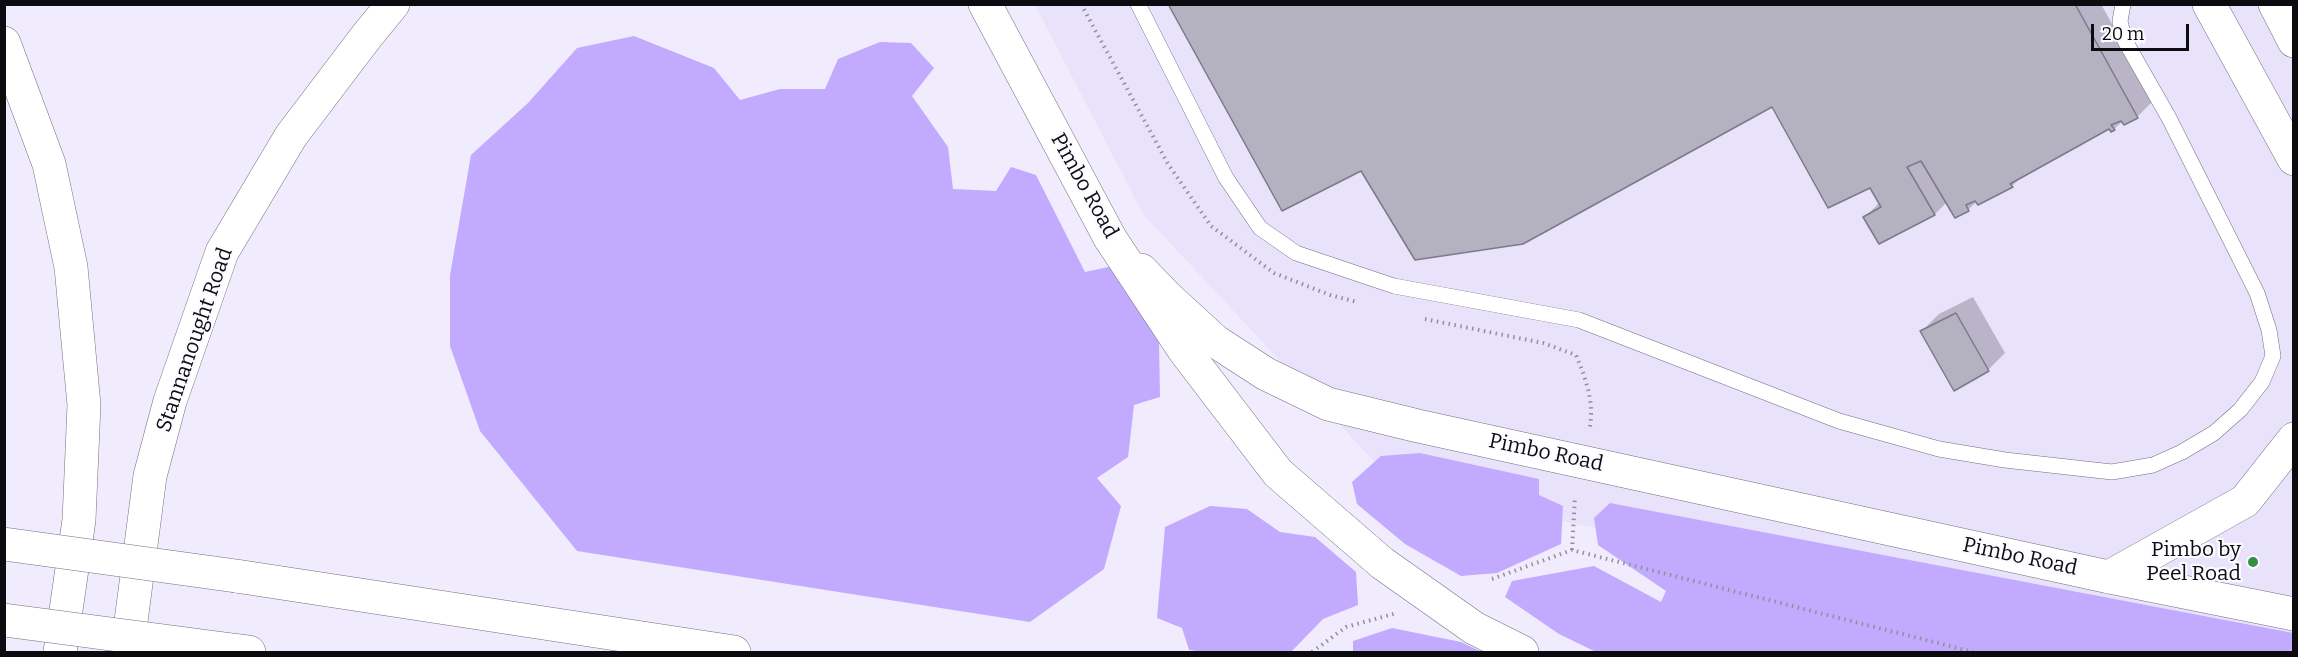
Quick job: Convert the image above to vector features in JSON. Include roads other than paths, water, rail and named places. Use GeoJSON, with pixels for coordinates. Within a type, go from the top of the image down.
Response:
{"type":"FeatureCollection","features":[{"type":"Feature","properties":{"kind":"main road","name":"Stannanought Road"},"geometry":{"type":"LineString","coordinates":[[127,652],[150,476],[170,401],[222,252],[291,136],[393,4]]}},
{"type":"Feature","properties":{"kind":"main road","name":"Pimbo Road"},"geometry":{"type":"LineString","coordinates":[[985,4],[1110,238],[1167,297],[1215,341],[1266,374],[1328,404],[1418,426],[2294,614]]}},
{"type":"Feature","properties":{"kind":"main road"},"geometry":{"type":"LineString","coordinates":[[2209,4],[2294,159]]}},
{"type":"Feature","properties":{"kind":"main road"},"geometry":{"type":"LineString","coordinates":[[2275,4],[2294,41]]}},
{"type":"Feature","properties":{"kind":"main road"},"geometry":{"type":"LineString","coordinates":[[4,43],[49,164],[70,267],[82,382],[84,405],[79,520],[60,652]]}},
{"type":"Feature","properties":{"kind":"main road"},"geometry":{"type":"LineString","coordinates":[[1110,238],[1184,350],[1278,473],[1382,563],[1474,628],[1522,652]]}},
{"type":"Feature","properties":{"kind":"main road"},"geometry":{"type":"LineString","coordinates":[[2109,576],[2245,501],[2294,439]]}},
{"type":"Feature","properties":{"kind":"main road"},"geometry":{"type":"LineString","coordinates":[[4,544],[236,576],[734,652]]}},
{"type":"Feature","properties":{"kind":"main road"},"geometry":{"type":"LineString","coordinates":[[4,620],[237,651]]}},
{"type":"Feature","properties":{"kind":"lane"},"geometry":{"type":"LineString","coordinates":[[1138,4],[1226,178],[1260,228],[1296,253],[1394,286],[1579,320],[1839,421],[1939,449],[2112,472],[2153,465],[2182,452],[2214,433],[2240,410],[2262,382],[2273,356],[2270,330],[2257,293],[2169,118],[2124,39],[2120,21],[2111,4]]}},
{"type":"Feature","properties":{"kind":"lane"},"geometry":{"type":"LineString","coordinates":[[2120,21],[2123,4]]}},
{"type":"Feature","properties":{"kind":"place","name":"Pimbo by Peel Road"},"geometry":{"type":"Point","coordinates":[2253,562]}}]}
